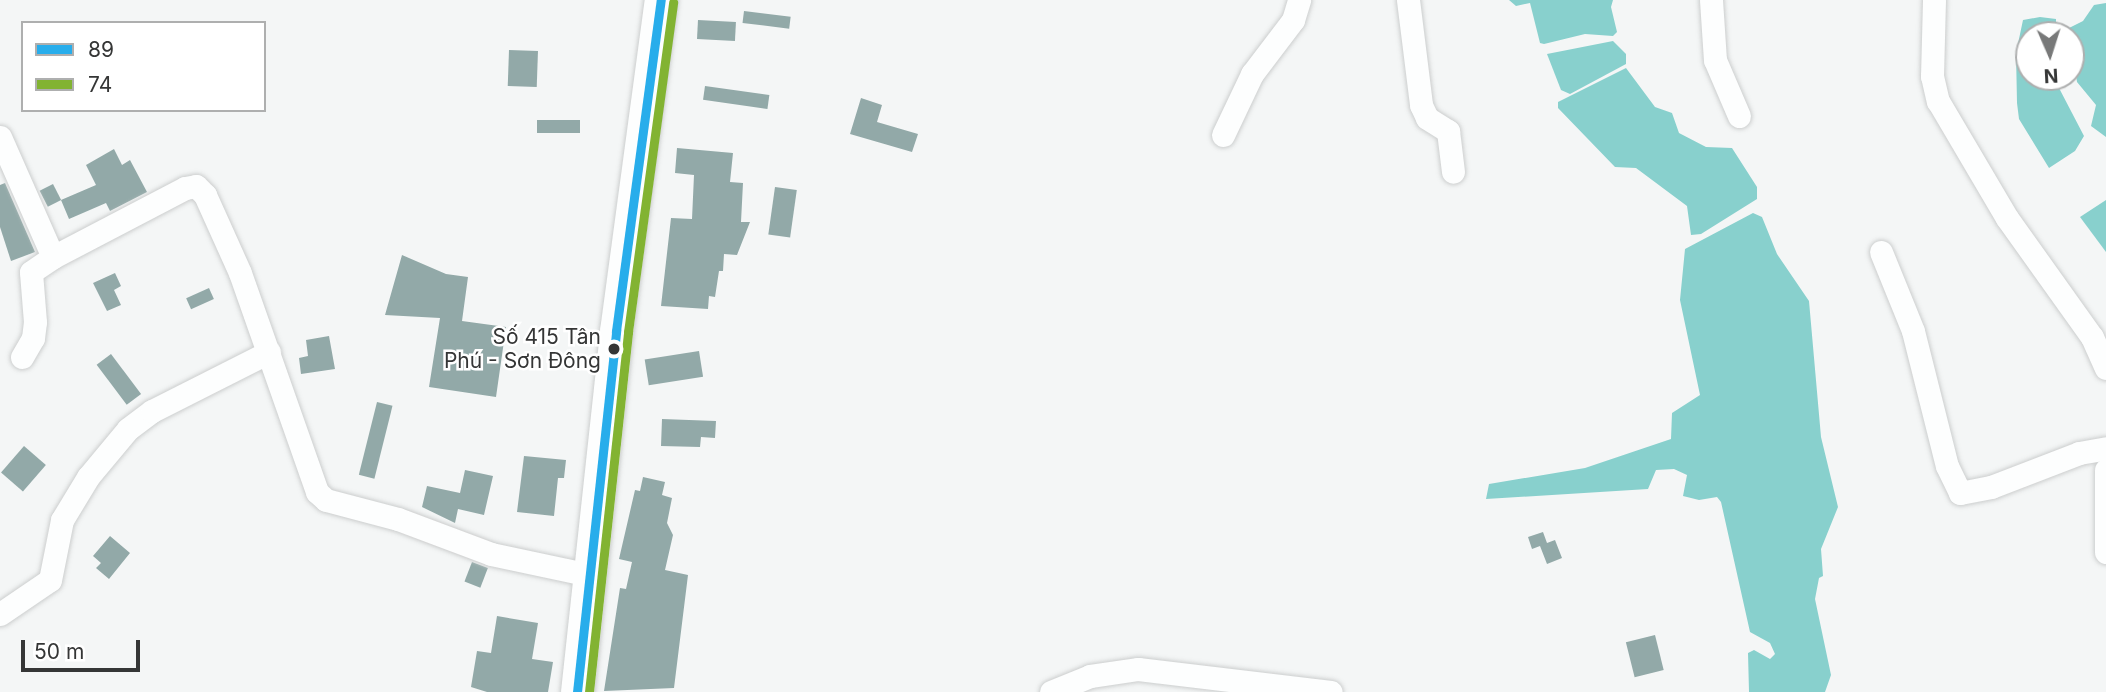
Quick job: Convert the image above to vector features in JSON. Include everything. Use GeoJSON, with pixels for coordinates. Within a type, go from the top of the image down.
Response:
{"type":"FeatureCollection","features":[{"type":"Feature","properties":{"kind":"highway"},"geometry":{"type":"LineString","coordinates":[[577,692],[616,331],[661,0]]}},
{"type":"Feature","properties":{"kind":"street"},"geometry":{"type":"LineString","coordinates":[[1223,135],[1252,74],[1293,20],[1299,0]]}},
{"type":"Feature","properties":{"kind":"street"},"geometry":{"type":"LineString","coordinates":[[1408,0],[1421,106],[1427,118],[1448,131],[1454,172]]}},
{"type":"Feature","properties":{"kind":"street"},"geometry":{"type":"LineString","coordinates":[[1711,0],[1715,60],[1740,116]]}},
{"type":"Feature","properties":{"kind":"street"},"geometry":{"type":"LineString","coordinates":[[1934,0],[1932,76],[1938,101],[2015,230],[2092,337],[2106,368]]}},
{"type":"Feature","properties":{"kind":"street"},"geometry":{"type":"LineString","coordinates":[[0,137],[53,257]]}},
{"type":"Feature","properties":{"kind":"street"},"geometry":{"type":"LineString","coordinates":[[22,357],[33,338],[35,322],[31,272],[53,257],[185,188],[196,186],[228,243],[317,492],[326,500],[398,519],[491,554],[590,575]]}},
{"type":"Feature","properties":{"kind":"street"},"geometry":{"type":"LineString","coordinates":[[1881,251],[1913,331],[1947,466],[1960,493],[1990,488],[2079,453],[2106,448]]}},
{"type":"Feature","properties":{"kind":"street"},"geometry":{"type":"LineString","coordinates":[[0,614],[50,580],[62,520],[88,477],[128,429],[152,411],[269,352]]}},
{"type":"Feature","properties":{"kind":"street"},"geometry":{"type":"LineString","coordinates":[[2106,470],[2106,552]]}},
{"type":"Feature","properties":{"kind":"street"},"geometry":{"type":"LineString","coordinates":[[1051,692],[1090,676],[1138,669],[1331,692]]}},
{"type":"Feature","properties":{"kind":"water"},"geometry":{"type":"Polygon","coordinates":[[[1509,0],[1613,0],[1611,7],[1617,32],[1613,36],[1585,34],[1540,43],[1530,3],[1516,6],[1509,0]]]}},
{"type":"Feature","properties":{"kind":"water"},"geometry":{"type":"Polygon","coordinates":[[[2106,3],[2106,137],[2091,126],[2096,105],[2084,91],[2083,21],[2094,5],[2106,3]]]}},
{"type":"Feature","properties":{"kind":"water"},"geometry":{"type":"Polygon","coordinates":[[[2040,17],[2056,21],[2023,21],[2040,17]]]}},
{"type":"Feature","properties":{"kind":"water"},"geometry":{"type":"Polygon","coordinates":[[[1613,41],[1626,54],[1626,64],[1570,94],[1561,90],[1547,54],[1613,41]]]}},
{"type":"Feature","properties":{"kind":"water"},"geometry":{"type":"Polygon","coordinates":[[[1626,68],[1655,107],[1672,113],[1679,133],[1706,147],[1732,148],[1757,187],[1757,199],[1701,234],[1691,235],[1687,206],[1636,168],[1615,167],[1558,108],[1558,102],[1626,68]]]}},
{"type":"Feature","properties":{"kind":"water"},"geometry":{"type":"Polygon","coordinates":[[[2017,91],[2061,91],[2084,136],[2075,151],[2049,168],[2019,119],[2017,91]]]}},
{"type":"Feature","properties":{"kind":"water"},"geometry":{"type":"Polygon","coordinates":[[[2106,200],[2106,252],[2080,217],[2106,200]]]}},
{"type":"Feature","properties":{"kind":"water"},"geometry":{"type":"Polygon","coordinates":[[[1753,213],[1762,217],[1777,254],[1809,301],[1821,437],[1838,507],[1821,549],[1823,576],[1819,578],[1815,599],[1831,675],[1825,692],[1749,692],[1748,653],[1754,650],[1770,659],[1775,654],[1770,643],[1750,632],[1721,502],[1717,497],[1699,500],[1683,496],[1687,475],[1674,469],[1656,470],[1648,489],[1486,499],[1489,484],[1585,468],[1671,439],[1672,413],[1700,395],[1680,300],[1685,249],[1753,213]]]}},
{"type":"Feature","properties":{"kind":"building"},"geometry":{"type":"Polygon","coordinates":[[[744,11],[791,17],[789,29],[743,23],[744,11]]]}},
{"type":"Feature","properties":{"kind":"building"},"geometry":{"type":"Polygon","coordinates":[[[698,20],[736,22],[735,41],[697,39],[698,20]]]}},
{"type":"Feature","properties":{"kind":"building"},"geometry":{"type":"Polygon","coordinates":[[[509,50],[538,51],[537,87],[508,86],[509,50]]]}},
{"type":"Feature","properties":{"kind":"building"},"geometry":{"type":"Polygon","coordinates":[[[705,86],[769,95],[767,109],[703,100],[705,86]]]}},
{"type":"Feature","properties":{"kind":"building"},"geometry":{"type":"Polygon","coordinates":[[[861,98],[882,105],[877,122],[918,134],[912,152],[850,134],[861,98]]]}},
{"type":"Feature","properties":{"kind":"building"},"geometry":{"type":"Polygon","coordinates":[[[537,120],[580,120],[580,133],[537,133],[537,120]]]}},
{"type":"Feature","properties":{"kind":"building"},"geometry":{"type":"Polygon","coordinates":[[[677,148],[733,153],[730,182],[743,183],[741,222],[750,222],[737,255],[724,254],[723,271],[719,271],[715,297],[709,296],[708,309],[661,306],[671,218],[692,219],[694,175],[675,173],[677,148]]]}},
{"type":"Feature","properties":{"kind":"building"},"geometry":{"type":"Polygon","coordinates":[[[114,149],[122,165],[130,160],[147,192],[110,211],[106,203],[69,219],[61,200],[96,185],[86,165],[114,149]]]}},
{"type":"Feature","properties":{"kind":"building"},"geometry":{"type":"Polygon","coordinates":[[[5,183],[35,252],[11,261],[0,227],[0,185],[5,183]]]}},
{"type":"Feature","properties":{"kind":"building"},"geometry":{"type":"Polygon","coordinates":[[[53,184],[61,200],[48,207],[40,191],[53,184]]]}},
{"type":"Feature","properties":{"kind":"building"},"geometry":{"type":"Polygon","coordinates":[[[775,187],[797,190],[790,238],[768,235],[775,187]]]}},
{"type":"Feature","properties":{"kind":"building"},"geometry":{"type":"Polygon","coordinates":[[[402,255],[446,274],[468,277],[462,321],[506,327],[496,397],[429,387],[440,318],[385,315],[402,255]]]}},
{"type":"Feature","properties":{"kind":"building"},"geometry":{"type":"Polygon","coordinates":[[[115,273],[121,286],[114,290],[121,305],[107,311],[93,283],[115,273]]]}},
{"type":"Feature","properties":{"kind":"building"},"geometry":{"type":"Polygon","coordinates":[[[209,288],[214,299],[191,309],[186,298],[209,288]]]}},
{"type":"Feature","properties":{"kind":"building"},"geometry":{"type":"Polygon","coordinates":[[[329,336],[335,369],[301,374],[299,358],[308,356],[306,340],[329,336]]]}},
{"type":"Feature","properties":{"kind":"building"},"geometry":{"type":"Polygon","coordinates":[[[699,351],[703,377],[649,385],[645,360],[699,351]]]}},
{"type":"Feature","properties":{"kind":"building"},"geometry":{"type":"Polygon","coordinates":[[[111,354],[141,394],[127,405],[97,365],[111,354]]]}},
{"type":"Feature","properties":{"kind":"building"},"geometry":{"type":"Polygon","coordinates":[[[377,402],[393,406],[374,479],[359,475],[377,402]]]}},
{"type":"Feature","properties":{"kind":"building"},"geometry":{"type":"Polygon","coordinates":[[[662,419],[716,421],[715,438],[701,437],[700,447],[661,446],[662,419]]]}},
{"type":"Feature","properties":{"kind":"building"},"geometry":{"type":"Polygon","coordinates":[[[24,446],[46,465],[23,491],[1,472],[24,446]]]}},
{"type":"Feature","properties":{"kind":"building"},"geometry":{"type":"Polygon","coordinates":[[[524,456],[566,460],[564,478],[558,478],[554,516],[517,512],[524,456]]]}},
{"type":"Feature","properties":{"kind":"building"},"geometry":{"type":"Polygon","coordinates":[[[465,470],[493,476],[484,515],[458,509],[455,523],[422,507],[427,486],[460,493],[465,470]]]}},
{"type":"Feature","properties":{"kind":"building"},"geometry":{"type":"Polygon","coordinates":[[[643,477],[665,482],[662,495],[672,498],[667,523],[673,535],[665,570],[688,575],[674,688],[604,691],[620,588],[626,589],[632,562],[619,559],[635,490],[640,491],[643,477]]]}},
{"type":"Feature","properties":{"kind":"building"},"geometry":{"type":"Polygon","coordinates":[[[1543,532],[1547,543],[1555,540],[1562,558],[1547,564],[1540,546],[1532,549],[1528,537],[1543,532]]]}},
{"type":"Feature","properties":{"kind":"building"},"geometry":{"type":"Polygon","coordinates":[[[110,536],[130,553],[109,579],[96,568],[101,563],[93,556],[110,536]]]}},
{"type":"Feature","properties":{"kind":"building"},"geometry":{"type":"Polygon","coordinates":[[[472,562],[488,568],[480,588],[464,582],[472,562]]]}},
{"type":"Feature","properties":{"kind":"building"},"geometry":{"type":"Polygon","coordinates":[[[497,616],[538,623],[532,659],[553,662],[548,692],[487,692],[471,687],[477,651],[491,653],[497,616]]]}},
{"type":"Feature","properties":{"kind":"building"},"geometry":{"type":"Polygon","coordinates":[[[1655,635],[1664,670],[1635,677],[1626,642],[1655,635]]]}},
{"type":"Feature","properties":{"kind":"transit line","name":"89"},"geometry":{"type":"LineString","coordinates":[[577,692],[616,331],[661,0]]}},
{"type":"Feature","properties":{"kind":"transit line","name":"74"},"geometry":{"type":"LineString","coordinates":[[589,692],[628,332],[673,2]]}},
{"type":"Feature","properties":{"kind":"place","name":"Số 415 Tân Phú - Sơn Đông"},"geometry":{"type":"Point","coordinates":[614,349]}}]}
